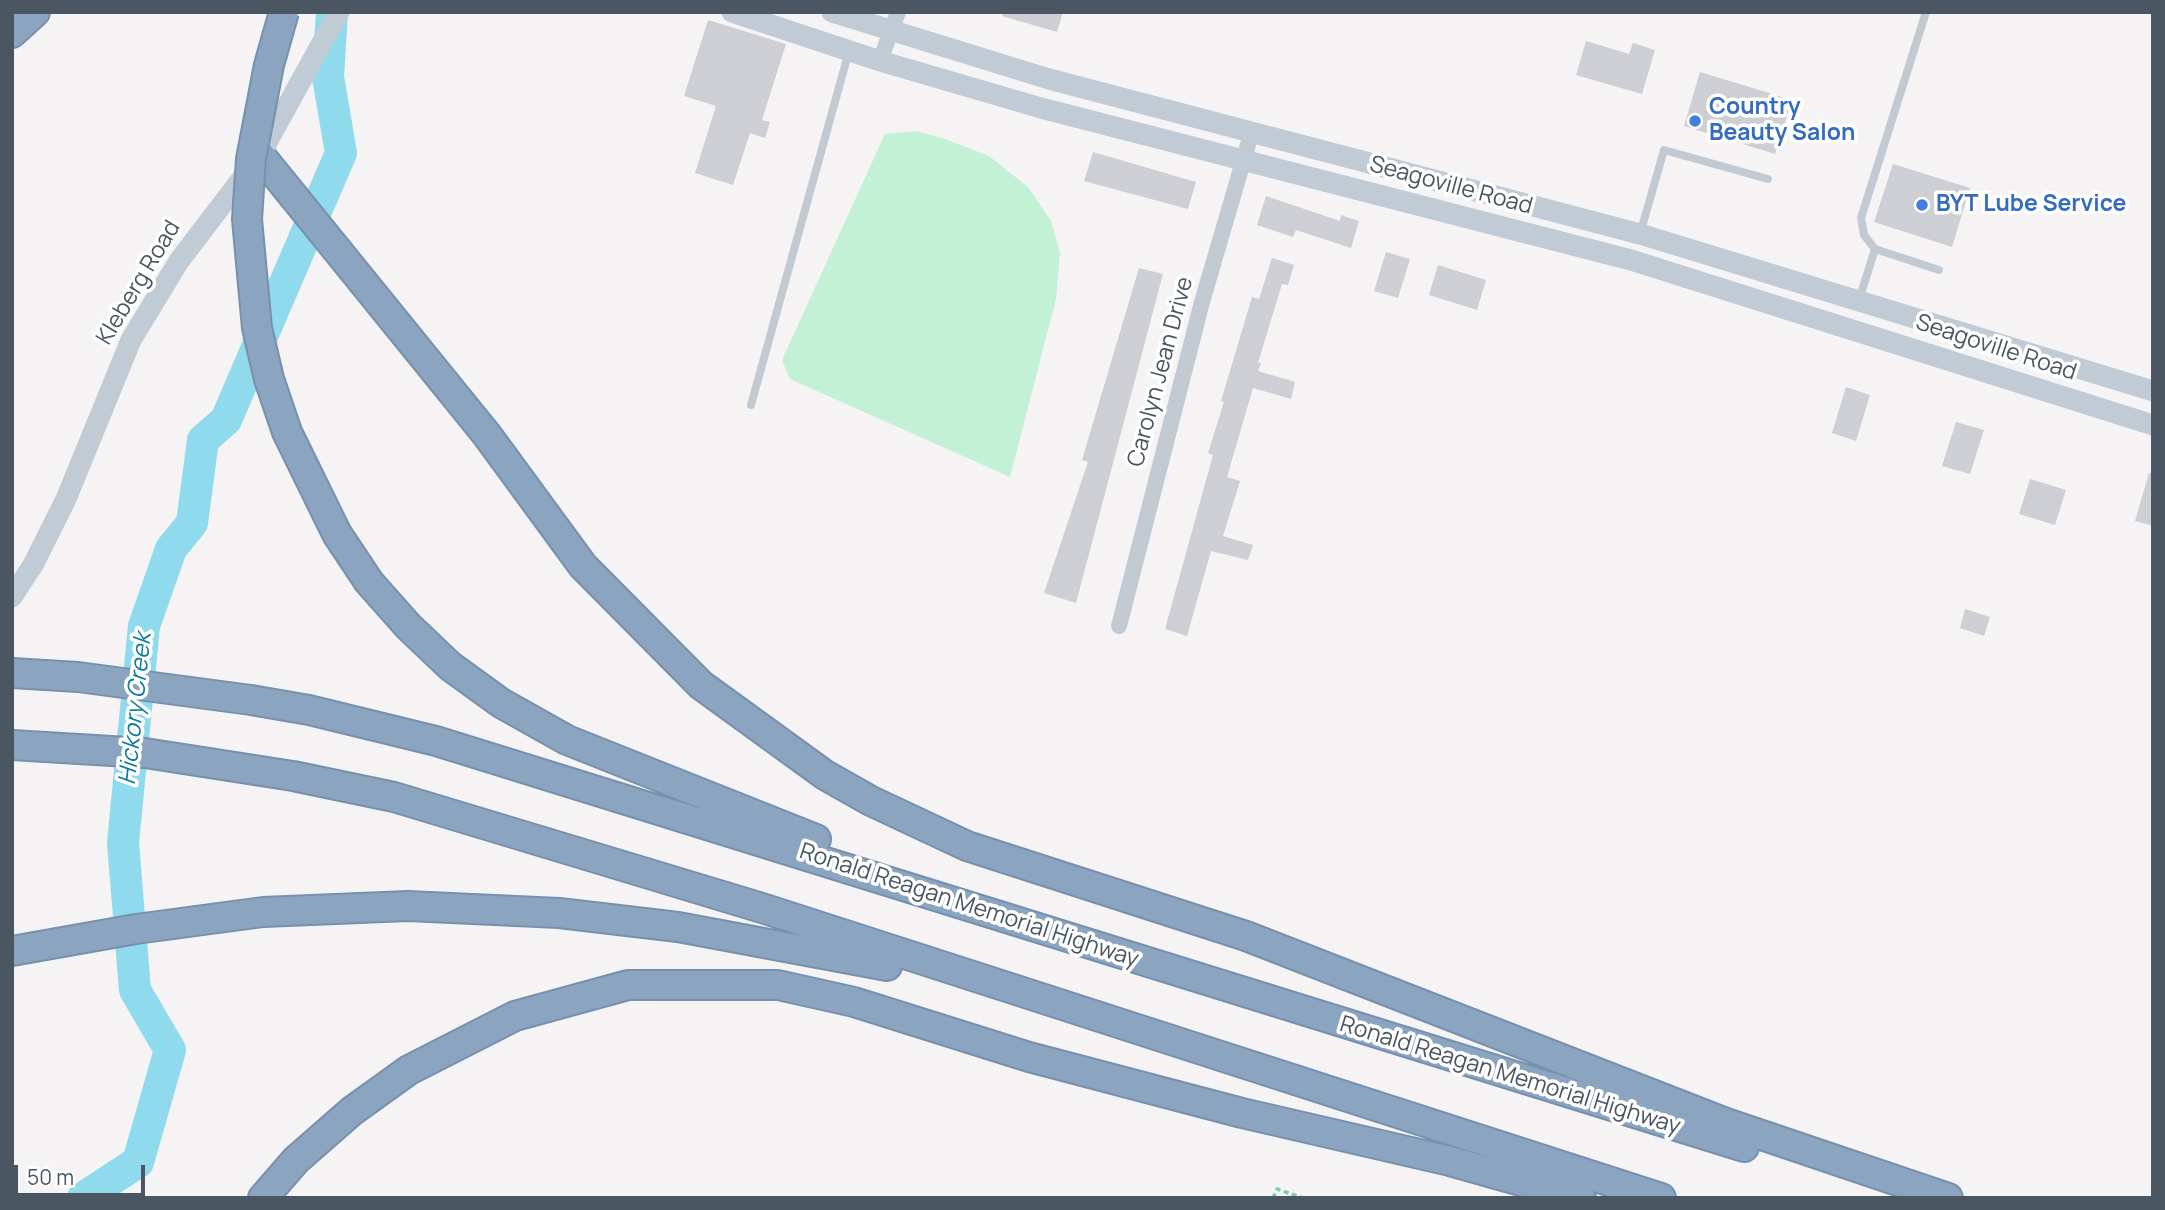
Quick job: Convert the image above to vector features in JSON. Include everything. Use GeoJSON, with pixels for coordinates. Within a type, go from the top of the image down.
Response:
{"type":"FeatureCollection","features":[{"type":"Feature","properties":{"kind":"highway"},"geometry":{"type":"LineString","coordinates":[[12,33],[35,12]]}},
{"type":"Feature","properties":{"kind":"highway"},"geometry":{"type":"LineString","coordinates":[[284,12],[268,65],[251,159],[247,219],[257,327],[269,379],[287,432],[337,534],[369,582],[408,626],[450,666],[501,703],[567,740],[794,831],[1140,960]]}},
{"type":"Feature","properties":{"kind":"highway"},"geometry":{"type":"LineString","coordinates":[[260,155],[505,459],[583,566],[701,685],[825,775],[870,801],[967,846],[1246,936],[1726,1122],[1948,1198]]}},
{"type":"Feature","properties":{"kind":"highway","name":"Ronald Reagan Memorial Highway"},"geometry":{"type":"LineString","coordinates":[[12,673],[78,677],[310,710],[510,762],[1568,1095],[1913,1198]]}},
{"type":"Feature","properties":{"kind":"highway"},"geometry":{"type":"LineString","coordinates":[[12,745],[145,753],[293,776],[394,797],[486,822],[1661,1198]]}},
{"type":"Feature","properties":{"kind":"highway"},"geometry":{"type":"LineString","coordinates":[[12,951],[136,929],[263,912],[335,907],[484,908],[601,918],[747,937],[880,964],[1286,1076]]}},
{"type":"Feature","properties":{"kind":"highway"},"geometry":{"type":"LineString","coordinates":[[262,1198],[296,1160],[352,1111],[409,1070],[515,1016],[628,985],[778,985],[854,1002],[1029,1057],[1242,1113],[1450,1161],[1581,1198]]}},
{"type":"Feature","properties":{"kind":"main road","name":"Kleberg Road"},"geometry":{"type":"LineString","coordinates":[[12,597],[33,565],[65,499],[100,409],[131,341],[179,261],[260,155],[340,12]]}},
{"type":"Feature","properties":{"kind":"main road","name":"Seagoville Road"},"geometry":{"type":"LineString","coordinates":[[732,12],[880,61],[1041,108],[1631,260],[2153,425]]}},
{"type":"Feature","properties":{"kind":"main road","name":"Seagoville Road"},"geometry":{"type":"LineString","coordinates":[[832,12],[894,22],[1049,79],[1640,233],[2153,391]]}},
{"type":"Feature","properties":{"kind":"main road"},"geometry":{"type":"LineString","coordinates":[[1631,260],[1640,233]]}},
{"type":"Feature","properties":{"kind":"main road"},"geometry":{"type":"LineString","coordinates":[[1850,329],[1859,300]]}},
{"type":"Feature","properties":{"kind":"street"},"geometry":{"type":"LineString","coordinates":[[880,61],[894,22]]}},
{"type":"Feature","properties":{"kind":"street","name":"Carolyn Jean Drive"},"geometry":{"type":"LineString","coordinates":[[1119,626],[1202,302],[1252,131]]}},
{"type":"Feature","properties":{"kind":"lane"},"geometry":{"type":"LineString","coordinates":[[1926,12],[1861,218],[1864,235],[1875,249],[1939,270]]}},
{"type":"Feature","properties":{"kind":"lane"},"geometry":{"type":"LineString","coordinates":[[751,405],[849,51]]}},
{"type":"Feature","properties":{"kind":"lane"},"geometry":{"type":"LineString","coordinates":[[1640,233],[1664,150],[1768,179]]}},
{"type":"Feature","properties":{"kind":"lane"},"geometry":{"type":"LineString","coordinates":[[1859,300],[1875,249]]}},
{"type":"Feature","properties":{"kind":"path"},"geometry":{"type":"LineString","coordinates":[[1273,1198],[1277,1189],[1303,1198]]}},
{"type":"Feature","properties":{"kind":"green space"},"geometry":{"type":"Polygon","coordinates":[[[916,131],[989,156],[1028,187],[1051,221],[1060,253],[1056,299],[1010,477],[790,379],[782,360],[885,134],[916,131]]]}},
{"type":"Feature","properties":{"kind":"building"},"geometry":{"type":"Polygon","coordinates":[[[1003,12],[1063,12],[1057,32],[1002,16],[1003,12]]]}},
{"type":"Feature","properties":{"kind":"building"},"geometry":{"type":"Polygon","coordinates":[[[708,20],[786,44],[762,120],[770,122],[765,138],[750,133],[733,185],[695,173],[716,106],[684,96],[708,20]]]}},
{"type":"Feature","properties":{"kind":"building"},"geometry":{"type":"Polygon","coordinates":[[[1586,41],[1629,54],[1633,43],[1655,50],[1642,94],[1576,75],[1586,41]]]}},
{"type":"Feature","properties":{"kind":"building"},"geometry":{"type":"Polygon","coordinates":[[[1700,72],[1792,100],[1775,154],[1684,126],[1700,72]]]}},
{"type":"Feature","properties":{"kind":"building"},"geometry":{"type":"Polygon","coordinates":[[[1093,152],[1196,182],[1188,209],[1084,181],[1093,152]]]}},
{"type":"Feature","properties":{"kind":"building","name":"BYT Lube Service"},"geometry":{"type":"Polygon","coordinates":[[[1893,164],[1970,188],[1952,247],[1874,222],[1893,164]]]}},
{"type":"Feature","properties":{"kind":"building"},"geometry":{"type":"Polygon","coordinates":[[[1266,196],[1340,221],[1341,215],[1359,221],[1351,248],[1296,230],[1293,237],[1257,225],[1266,196]]]}},
{"type":"Feature","properties":{"kind":"building"},"geometry":{"type":"Polygon","coordinates":[[[1386,252],[1410,259],[1398,298],[1374,291],[1386,252]]]}},
{"type":"Feature","properties":{"kind":"building"},"geometry":{"type":"Polygon","coordinates":[[[1272,258],[1294,265],[1288,285],[1282,284],[1258,363],[1261,363],[1258,371],[1295,382],[1291,399],[1253,388],[1227,477],[1240,481],[1223,536],[1253,545],[1248,560],[1211,551],[1187,636],[1165,629],[1213,455],[1208,453],[1224,402],[1221,401],[1252,297],[1259,299],[1272,258]]]}},
{"type":"Feature","properties":{"kind":"building"},"geometry":{"type":"Polygon","coordinates":[[[1438,265],[1486,280],[1477,310],[1429,295],[1438,265]]]}},
{"type":"Feature","properties":{"kind":"building"},"geometry":{"type":"Polygon","coordinates":[[[1139,268],[1163,274],[1076,603],[1044,593],[1088,462],[1082,460],[1139,268]]]}},
{"type":"Feature","properties":{"kind":"building"},"geometry":{"type":"Polygon","coordinates":[[[1846,387],[1870,395],[1856,441],[1832,433],[1846,387]]]}},
{"type":"Feature","properties":{"kind":"building"},"geometry":{"type":"Polygon","coordinates":[[[1956,422],[1984,430],[1970,474],[1942,466],[1956,422]]]}},
{"type":"Feature","properties":{"kind":"building"},"geometry":{"type":"Polygon","coordinates":[[[2149,473],[2153,473],[2153,526],[2135,521],[2149,473]]]}},
{"type":"Feature","properties":{"kind":"building"},"geometry":{"type":"Polygon","coordinates":[[[2030,479],[2066,490],[2055,525],[2019,514],[2030,479]]]}},
{"type":"Feature","properties":{"kind":"building"},"geometry":{"type":"Polygon","coordinates":[[[1965,609],[1990,617],[1984,636],[1960,628],[1965,609]]]}},
{"type":"Feature","properties":{"kind":"waterway","name":"Hickory Creek"},"geometry":{"type":"LineString","coordinates":[[83,1198],[138,1162],[170,1050],[135,990],[123,843],[144,626],[171,549],[192,523],[203,440],[226,420],[341,153],[328,77],[332,12]]}},
{"type":"Feature","properties":{"kind":"place","name":"Country Beauty Salon"},"geometry":{"type":"Point","coordinates":[1695,121]}},
{"type":"Feature","properties":{"kind":"place","name":"BYT Lube Service"},"geometry":{"type":"Point","coordinates":[1922,205]}}]}
